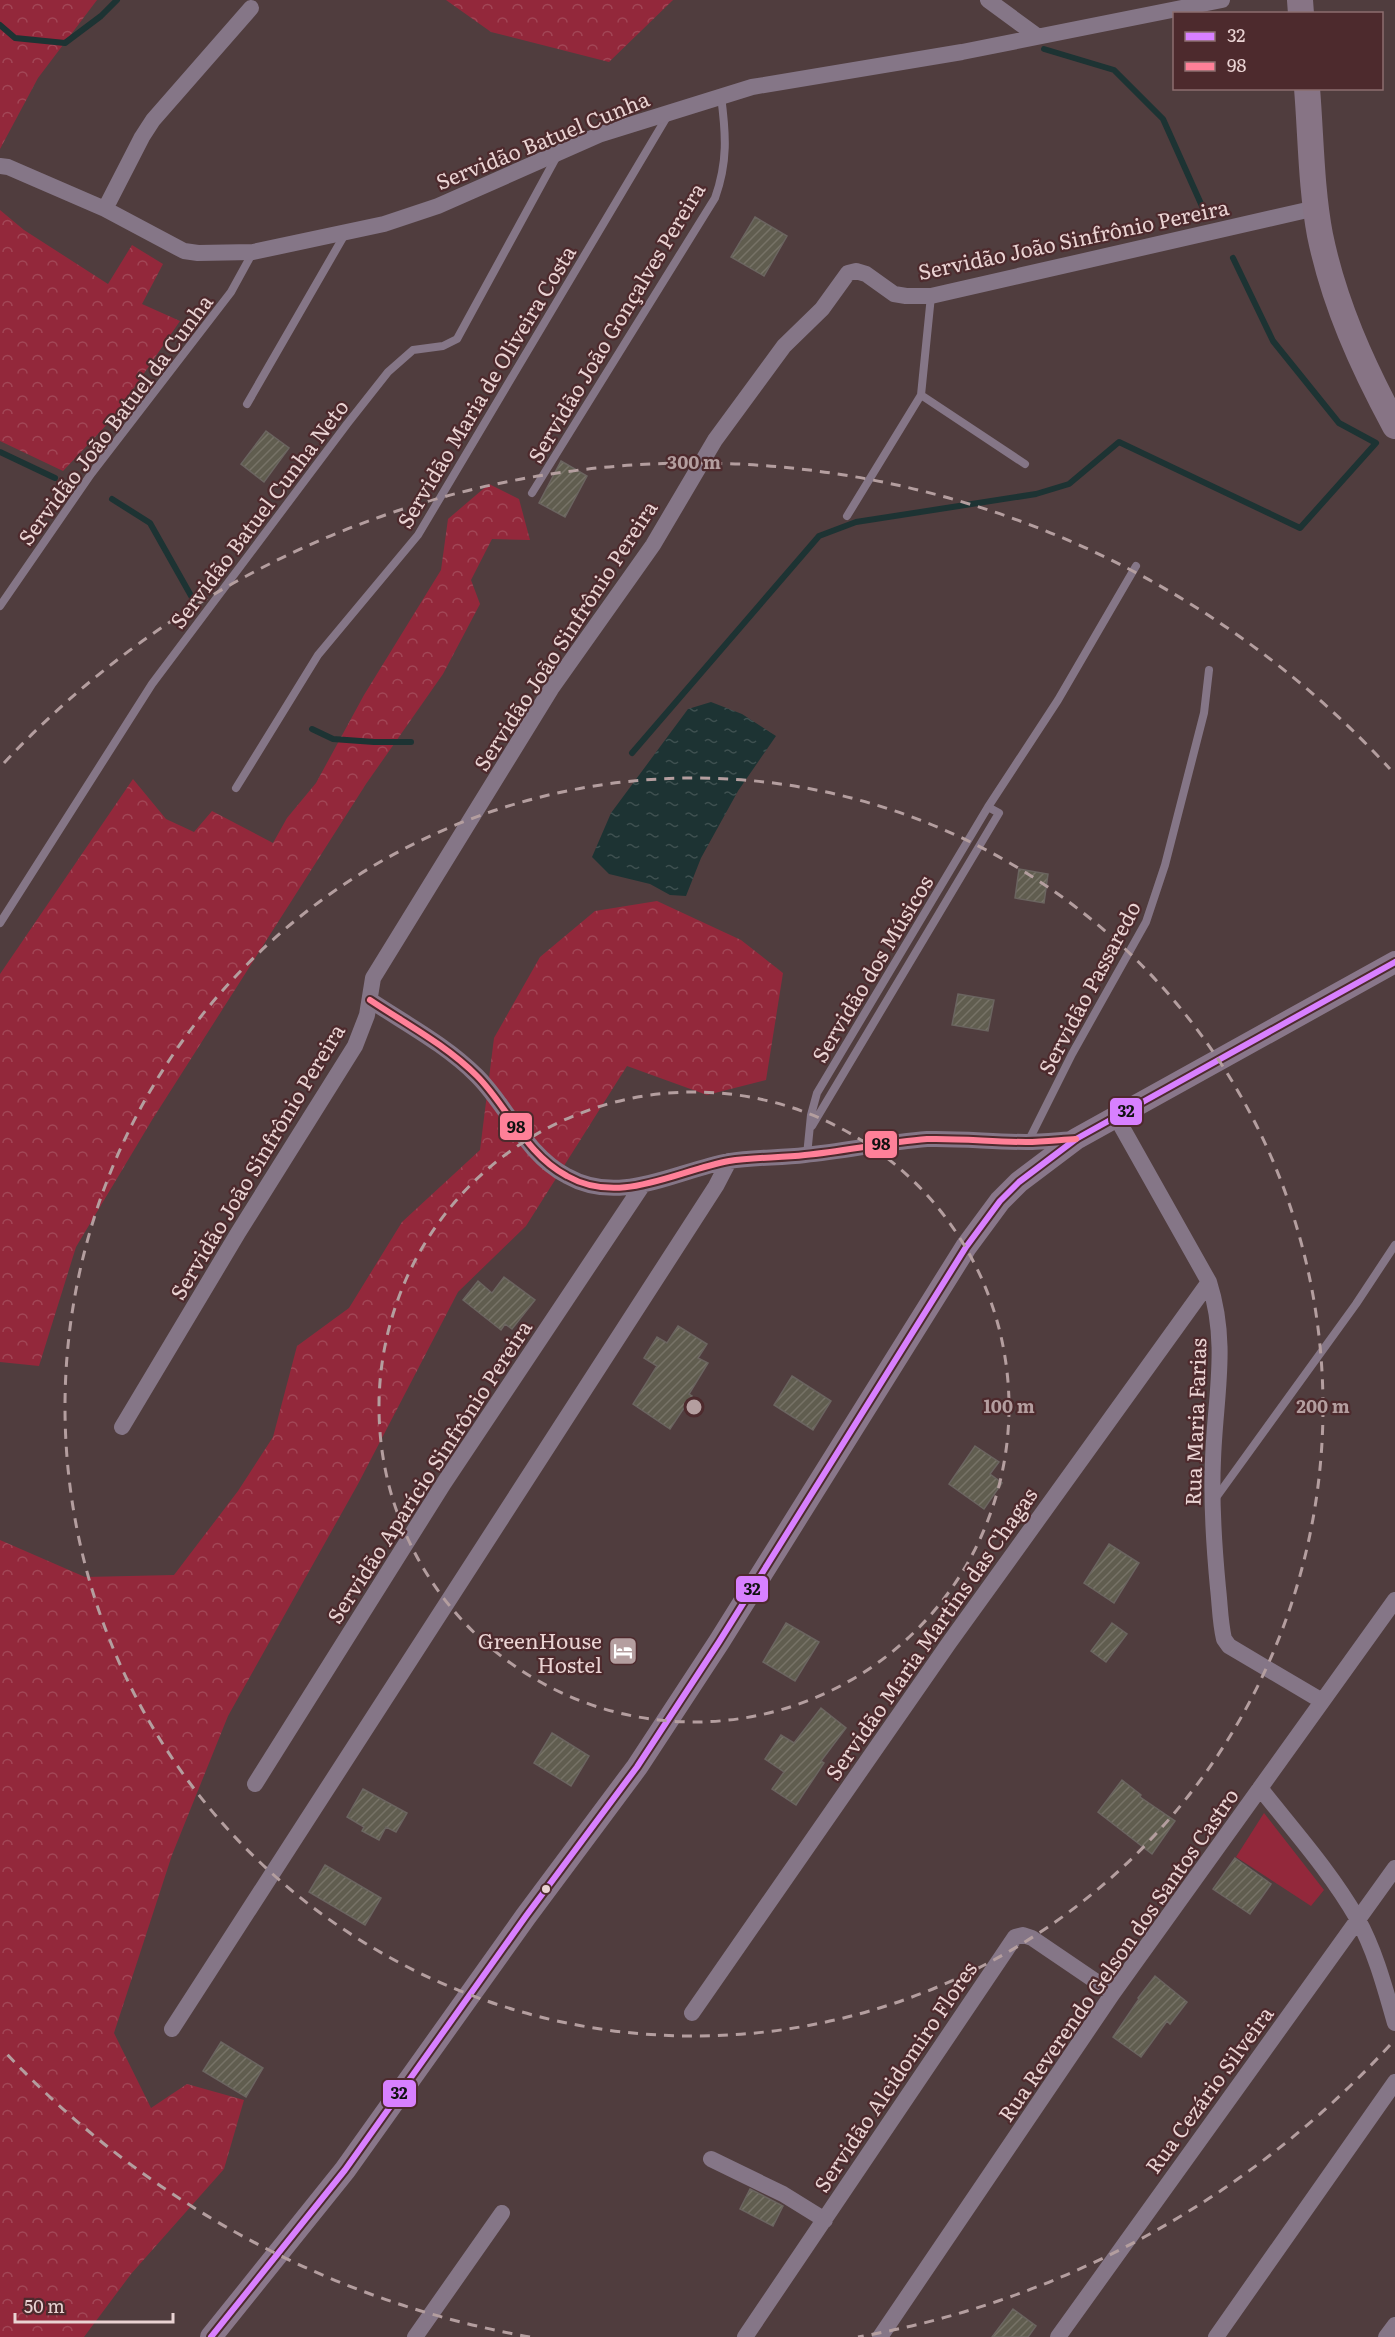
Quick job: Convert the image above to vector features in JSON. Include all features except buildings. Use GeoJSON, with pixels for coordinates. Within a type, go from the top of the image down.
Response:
{"type":"FeatureCollection","features":[{"type":"Feature","properties":{"kind":"main road"},"geometry":{"type":"LineString","coordinates":[[1307,90],[1316,208],[1325,256],[1351,338],[1395,426]]}},
{"type":"Feature","properties":{"kind":"street"},"geometry":{"type":"LineString","coordinates":[[988,0],[1037,36]]}},
{"type":"Feature","properties":{"kind":"street","name":"Servidão Batuel Cunha"},"geometry":{"type":"LineString","coordinates":[[0,166],[8,167],[105,209],[184,251],[253,252],[384,224],[438,206],[601,134],[721,96],[790,80],[951,53],[1222,0]]}},
{"type":"Feature","properties":{"kind":"street"},"geometry":{"type":"LineString","coordinates":[[105,209],[153,120],[251,8]]}},
{"type":"Feature","properties":{"kind":"street","name":"Servidão João Sinfrônio Pereira"},"geometry":{"type":"LineString","coordinates":[[122,1428],[238,1233],[354,1046],[367,1015],[373,978],[551,689],[653,545],[715,440],[784,346],[822,309],[848,273],[856,270],[866,274],[894,294],[931,296],[1316,208]]}},
{"type":"Feature","properties":{"kind":"street"},"geometry":{"type":"LineString","coordinates":[[211,2337],[345,2170],[526,1916],[637,1767],[713,1652],[982,1222],[1000,1200],[1018,1182],[1076,1139],[1115,1115],[1395,962]]}},
{"type":"Feature","properties":{"kind":"street"},"geometry":{"type":"LineString","coordinates":[[370,1000],[437,1044],[478,1077],[546,1163],[567,1177],[585,1185],[609,1188],[642,1186],[729,1161],[807,1155],[927,1140],[1028,1142],[1076,1139]]}},
{"type":"Feature","properties":{"kind":"street","name":"Rua Maria Farias"},"geometry":{"type":"LineString","coordinates":[[1115,1115],[1209,1282],[1219,1322],[1221,1372],[1212,1461],[1216,1573],[1224,1639],[1229,1646],[1322,1701]]}},
{"type":"Feature","properties":{"kind":"street"},"geometry":{"type":"LineString","coordinates":[[172,2029],[716,1186],[729,1161]]}},
{"type":"Feature","properties":{"kind":"street","name":"Servidão Aparício Sinfrônio Pereira"},"geometry":{"type":"LineString","coordinates":[[255,1784],[444,1483],[642,1186]]}},
{"type":"Feature","properties":{"kind":"street","name":"Servidão Maria Martins das Chagas"},"geometry":{"type":"LineString","coordinates":[[692,2013],[949,1643],[1209,1282]]}},
{"type":"Feature","properties":{"kind":"street","name":"Rua Reverendo Gelson dos Santos Castro"},"geometry":{"type":"LineString","coordinates":[[880,2337],[1113,1993],[1395,1600]]}},
{"type":"Feature","properties":{"kind":"street"},"geometry":{"type":"LineString","coordinates":[[1260,1788],[1317,1859],[1358,1920],[1385,1987],[1395,2022]]}},
{"type":"Feature","properties":{"kind":"street","name":"Rua Cezário Silveira"},"geometry":{"type":"LineString","coordinates":[[1058,2337],[1395,1868]]}},
{"type":"Feature","properties":{"kind":"street","name":"Servidão Alcidomiro Flores"},"geometry":{"type":"LineString","coordinates":[[745,2337],[1015,1937],[1023,1935],[1032,1938],[1113,1993]]}},
{"type":"Feature","properties":{"kind":"street"},"geometry":{"type":"LineString","coordinates":[[1216,2337],[1395,2082]]}},
{"type":"Feature","properties":{"kind":"street"},"geometry":{"type":"LineString","coordinates":[[711,2159],[783,2194],[825,2220]]}},
{"type":"Feature","properties":{"kind":"street"},"geometry":{"type":"LineString","coordinates":[[415,2337],[501,2213]]}},
{"type":"Feature","properties":{"kind":"street"},"geometry":{"type":"LineString","coordinates":[[1386,2337],[1395,2325]]}},
{"type":"Feature","properties":{"kind":"lane","name":"Servidão João Gonçalves Pereira"},"geometry":{"type":"LineString","coordinates":[[532,493],[715,198],[722,180],[726,136],[721,96]]}},
{"type":"Feature","properties":{"kind":"lane","name":"Servidão Maria de Oliveira Costa"},"geometry":{"type":"LineString","coordinates":[[236,788],[318,655],[418,535],[670,112]]}},
{"type":"Feature","properties":{"kind":"lane","name":"Servidão Batuel Cunha Neto"},"geometry":{"type":"LineString","coordinates":[[0,923],[153,684],[361,406],[388,372],[413,350],[443,346],[457,339],[560,151]]}},
{"type":"Feature","properties":{"kind":"lane"},"geometry":{"type":"LineString","coordinates":[[248,404],[345,233]]}},
{"type":"Feature","properties":{"kind":"lane","name":"Servidão João Batuel da Cunha"},"geometry":{"type":"LineString","coordinates":[[0,606],[91,474],[231,292],[253,252]]}},
{"type":"Feature","properties":{"kind":"lane"},"geometry":{"type":"LineString","coordinates":[[847,516],[921,395],[931,296]]}},
{"type":"Feature","properties":{"kind":"lane"},"geometry":{"type":"LineString","coordinates":[[921,395],[1025,464]]}},
{"type":"Feature","properties":{"kind":"lane","name":"Servidão dos Músicos"},"geometry":{"type":"LineString","coordinates":[[807,1155],[809,1131],[817,1093],[988,807],[1058,700],[1136,566]]}},
{"type":"Feature","properties":{"kind":"lane","name":"Servidão Passaredo"},"geometry":{"type":"LineString","coordinates":[[1028,1142],[1072,1054],[1146,922],[1166,865],[1204,713],[1209,670]]}},
{"type":"Feature","properties":{"kind":"lane"},"geometry":{"type":"LineString","coordinates":[[809,1131],[999,813],[988,807]]}},
{"type":"Feature","properties":{"kind":"lane"},"geometry":{"type":"LineString","coordinates":[[927,911],[938,917]]}},
{"type":"Feature","properties":{"kind":"lane"},"geometry":{"type":"LineString","coordinates":[[896,961],[907,968]]}},
{"type":"Feature","properties":{"kind":"lane"},"geometry":{"type":"LineString","coordinates":[[1214,1501],[1356,1304],[1395,1245]]}},
{"type":"Feature","properties":{"kind":"green space"},"geometry":{"type":"Polygon","coordinates":[[[0,0],[97,0],[38,78],[0,149],[0,0]]]}},
{"type":"Feature","properties":{"kind":"green space"},"geometry":{"type":"Polygon","coordinates":[[[446,0],[673,0],[609,62],[491,32],[446,0]]]}},
{"type":"Feature","properties":{"kind":"green space"},"geometry":{"type":"Polygon","coordinates":[[[0,210],[24,230],[108,284],[132,245],[163,264],[142,304],[180,321],[114,417],[63,471],[0,441],[0,210]]]}},
{"type":"Feature","properties":{"kind":"green space"},"geometry":{"type":"Polygon","coordinates":[[[489,484],[519,499],[530,540],[492,539],[471,580],[480,604],[443,674],[366,784],[152,1120],[76,1247],[39,1366],[0,1362],[0,974],[133,779],[166,819],[194,832],[212,811],[273,843],[287,818],[316,783],[364,695],[441,570],[448,519],[489,484]]]}},
{"type":"Feature","properties":{"kind":"green space"},"geometry":{"type":"Polygon","coordinates":[[[657,901],[741,940],[783,973],[766,1080],[707,1095],[627,1066],[526,1226],[458,1292],[358,1484],[228,1716],[172,1855],[114,2033],[151,2108],[187,2084],[244,2100],[224,2169],[131,2274],[84,2337],[0,2337],[0,1540],[85,1577],[174,1575],[238,1491],[273,1437],[297,1346],[349,1308],[402,1222],[480,1150],[494,1038],[540,957],[595,911],[657,901]]]}},
{"type":"Feature","properties":{"kind":"green space"},"geometry":{"type":"Polygon","coordinates":[[[1264,1813],[1324,1890],[1311,1906],[1236,1857],[1264,1813]]]}},
{"type":"Feature","properties":{"kind":"water"},"geometry":{"type":"Polygon","coordinates":[[[711,702],[742,714],[776,736],[738,791],[701,858],[686,896],[670,895],[650,884],[609,874],[592,857],[611,813],[688,709],[711,702]]]}},
{"type":"Feature","properties":{"kind":"waterway"},"geometry":{"type":"LineString","coordinates":[[0,25],[15,38],[65,43],[101,16],[117,0]]}},
{"type":"Feature","properties":{"kind":"waterway"},"geometry":{"type":"LineString","coordinates":[[1044,49],[1114,70],[1163,119],[1206,215]]}},
{"type":"Feature","properties":{"kind":"waterway"},"geometry":{"type":"LineString","coordinates":[[632,753],[819,536],[856,522],[1036,494],[1069,484],[1119,442],[1300,528],[1376,443],[1339,423],[1273,341],[1233,258]]}},
{"type":"Feature","properties":{"kind":"waterway"},"geometry":{"type":"LineString","coordinates":[[0,452],[55,478]]}},
{"type":"Feature","properties":{"kind":"waterway"},"geometry":{"type":"LineString","coordinates":[[112,499],[150,523],[194,601]]}},
{"type":"Feature","properties":{"kind":"waterway"},"geometry":{"type":"LineString","coordinates":[[312,729],[333,739],[411,742]]}},
{"type":"Feature","properties":{"kind":"transit line","name":"32"},"geometry":{"type":"LineString","coordinates":[[211,2337],[345,2170],[526,1916],[637,1767],[719,1642],[966,1247],[1000,1201],[1019,1182],[1076,1139],[1395,962]]}},
{"type":"Feature","properties":{"kind":"transit line","name":"98"},"geometry":{"type":"LineString","coordinates":[[370,1000],[439,1045],[477,1076],[529,1143],[552,1167],[587,1184],[607,1188],[648,1184],[729,1161],[796,1156],[912,1140],[1026,1142],[1076,1139]]}},
{"type":"Feature","properties":{"kind":"place","name":"GreenHouse Hostel"},"geometry":{"type":"Point","coordinates":[623,1651]}}]}
